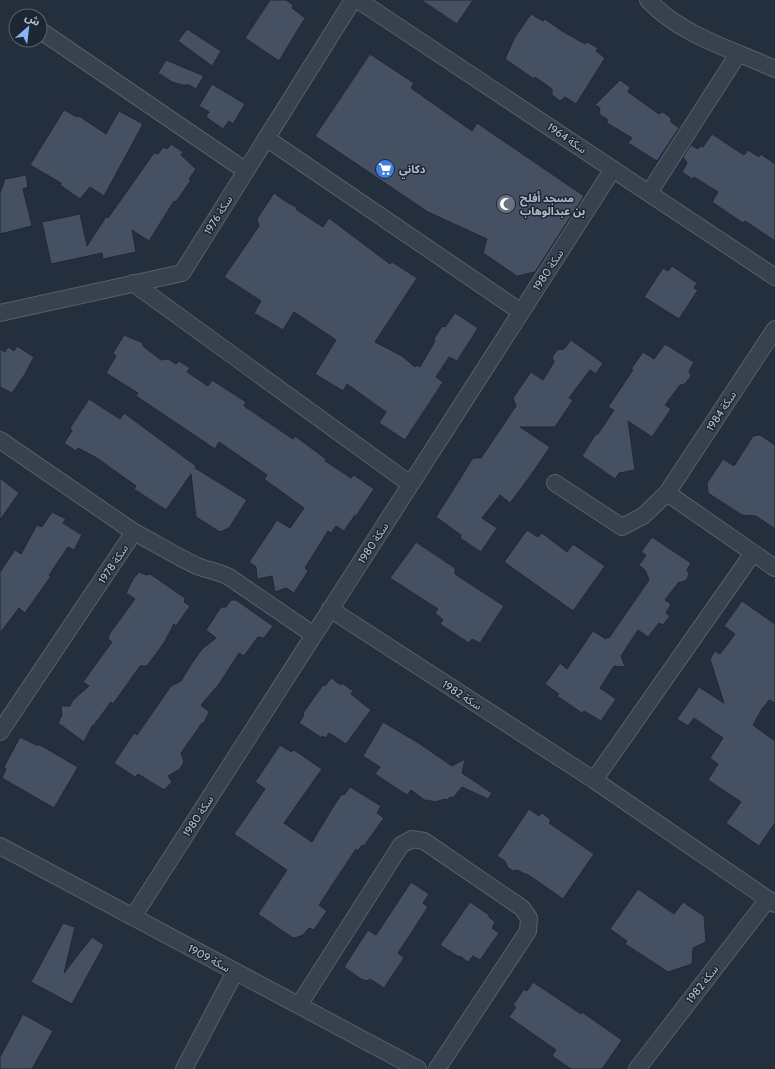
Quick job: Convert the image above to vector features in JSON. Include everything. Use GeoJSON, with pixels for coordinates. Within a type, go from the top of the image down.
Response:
{"type":"FeatureCollection","features":[{"type":"Feature","properties":{"kind":"street","name":"سكة 1976"},"geometry":{"type":"LineString","coordinates":[[0,313],[182,272],[352,0]]}},
{"type":"Feature","properties":{"kind":"street","name":"سكة 1964"},"geometry":{"type":"LineString","coordinates":[[358,0],[775,277]]}},
{"type":"Feature","properties":{"kind":"street"},"geometry":{"type":"LineString","coordinates":[[648,0],[682,26],[716,44],[775,69]]}},
{"type":"Feature","properties":{"kind":"street"},"geometry":{"type":"LineString","coordinates":[[48,36],[246,171]]}},
{"type":"Feature","properties":{"kind":"street"},"geometry":{"type":"LineString","coordinates":[[649,193],[738,54]]}},
{"type":"Feature","properties":{"kind":"street"},"geometry":{"type":"LineString","coordinates":[[266,138],[521,312]]}},
{"type":"Feature","properties":{"kind":"street","name":"سكة 1980"},"geometry":{"type":"LineString","coordinates":[[133,917],[613,169]]}},
{"type":"Feature","properties":{"kind":"street"},"geometry":{"type":"LineString","coordinates":[[133,283],[410,484]]}},
{"type":"Feature","properties":{"kind":"street","name":"سكة 1984"},"geometry":{"type":"LineString","coordinates":[[555,483],[622,527],[643,516],[667,493],[775,329]]}},
{"type":"Feature","properties":{"kind":"street"},"geometry":{"type":"LineString","coordinates":[[0,440],[134,532],[188,561],[229,577],[314,634]]}},
{"type":"Feature","properties":{"kind":"street"},"geometry":{"type":"LineString","coordinates":[[667,493],[775,568]]}},
{"type":"Feature","properties":{"kind":"street","name":"سكة 1978"},"geometry":{"type":"LineString","coordinates":[[0,732],[134,532]]}},
{"type":"Feature","properties":{"kind":"street"},"geometry":{"type":"LineString","coordinates":[[594,780],[753,553]]}},
{"type":"Feature","properties":{"kind":"street","name":"سكة 1982"},"geometry":{"type":"LineString","coordinates":[[330,609],[594,780],[771,902],[637,1069]]}},
{"type":"Feature","properties":{"kind":"street"},"geometry":{"type":"LineString","coordinates":[[299,1006],[401,845],[412,839],[424,841],[522,908],[529,918],[528,931],[437,1069]]}},
{"type":"Feature","properties":{"kind":"street","name":"سكة 1909"},"geometry":{"type":"LineString","coordinates":[[0,846],[418,1069]]}},
{"type":"Feature","properties":{"kind":"street"},"geometry":{"type":"LineString","coordinates":[[184,1069],[235,972]]}},
{"type":"Feature","properties":{"kind":"building"},"geometry":{"type":"Polygon","coordinates":[[[270,0],[286,0],[293,5],[292,8],[305,18],[279,61],[245,38],[270,0]]]}},
{"type":"Feature","properties":{"kind":"building"},"geometry":{"type":"Polygon","coordinates":[[[421,0],[473,0],[457,24],[421,0]]]}},
{"type":"Feature","properties":{"kind":"building"},"geometry":{"type":"Polygon","coordinates":[[[531,14],[543,21],[545,19],[585,44],[587,42],[598,48],[596,51],[605,58],[576,104],[565,97],[560,101],[552,95],[552,89],[535,77],[534,79],[505,59],[515,37],[531,14]]]}},
{"type":"Feature","properties":{"kind":"building"},"geometry":{"type":"Polygon","coordinates":[[[187,29],[221,51],[212,66],[178,41],[187,29]]]}},
{"type":"Feature","properties":{"kind":"building"},"geometry":{"type":"Polygon","coordinates":[[[370,54],[414,83],[411,88],[472,131],[477,123],[584,196],[535,272],[517,276],[483,253],[487,239],[428,212],[315,136],[370,54]]]}},
{"type":"Feature","properties":{"kind":"building"},"geometry":{"type":"Polygon","coordinates":[[[166,60],[204,76],[196,89],[189,85],[182,85],[172,82],[158,73],[166,60]]]}},
{"type":"Feature","properties":{"kind":"building"},"geometry":{"type":"Polygon","coordinates":[[[620,80],[630,87],[628,92],[659,114],[663,112],[671,118],[671,122],[679,128],[657,161],[628,143],[632,138],[607,123],[607,119],[599,114],[600,108],[595,105],[620,80]]]}},
{"type":"Feature","properties":{"kind":"building"},"geometry":{"type":"Polygon","coordinates":[[[212,84],[245,104],[233,124],[229,121],[223,129],[206,117],[209,112],[199,106],[212,84]]]}},
{"type":"Feature","properties":{"kind":"building"},"geometry":{"type":"Polygon","coordinates":[[[64,110],[77,117],[79,116],[106,134],[119,111],[143,124],[104,196],[90,187],[80,199],[60,185],[61,183],[30,165],[64,110]]]}},
{"type":"Feature","properties":{"kind":"building"},"geometry":{"type":"Polygon","coordinates":[[[712,134],[744,155],[748,150],[759,157],[761,154],[775,164],[775,241],[745,221],[743,223],[712,202],[718,192],[694,177],[692,179],[682,172],[687,163],[683,157],[691,145],[698,149],[700,146],[703,147],[712,134]]]}},
{"type":"Feature","properties":{"kind":"building"},"geometry":{"type":"Polygon","coordinates":[[[171,144],[183,152],[181,155],[196,169],[189,179],[191,180],[176,202],[174,201],[149,241],[132,230],[136,252],[103,259],[102,253],[51,264],[42,222],[80,214],[87,246],[106,217],[108,218],[154,153],[158,154],[163,147],[167,149],[171,144]]]}},
{"type":"Feature","properties":{"kind":"building"},"geometry":{"type":"Polygon","coordinates":[[[26,175],[28,187],[23,189],[32,226],[0,234],[0,193],[5,179],[26,175]]]}},
{"type":"Feature","properties":{"kind":"building"},"geometry":{"type":"Polygon","coordinates":[[[274,193],[323,227],[329,218],[390,264],[392,262],[417,278],[375,342],[402,356],[415,367],[417,365],[420,367],[442,326],[445,327],[455,313],[478,328],[457,361],[449,357],[436,377],[443,382],[405,440],[379,423],[386,412],[347,384],[343,391],[315,374],[336,340],[294,312],[283,330],[254,313],[261,301],[224,277],[259,226],[257,219],[274,193]]]}},
{"type":"Feature","properties":{"kind":"building"},"geometry":{"type":"Polygon","coordinates":[[[672,266],[697,283],[694,288],[698,290],[679,319],[644,297],[663,268],[668,271],[672,266]]]}},
{"type":"Feature","properties":{"kind":"building"},"geometry":{"type":"Polygon","coordinates":[[[124,335],[143,343],[143,346],[161,360],[168,359],[176,364],[179,361],[190,368],[187,372],[208,386],[212,380],[246,402],[244,406],[293,439],[295,436],[326,459],[325,461],[351,478],[354,475],[374,489],[344,531],[336,526],[331,533],[328,531],[305,568],[308,571],[294,593],[286,588],[275,592],[272,576],[257,579],[256,567],[249,562],[277,520],[290,528],[304,508],[264,479],[267,475],[219,442],[215,449],[136,396],[138,393],[106,373],[116,356],[113,353],[124,335]]]}},
{"type":"Feature","properties":{"kind":"building"},"geometry":{"type":"Polygon","coordinates":[[[571,340],[603,363],[596,374],[590,370],[569,398],[573,400],[555,427],[520,427],[550,447],[510,503],[500,495],[482,518],[497,528],[481,552],[460,538],[461,535],[436,517],[473,458],[481,458],[516,406],[513,398],[531,372],[543,380],[554,362],[552,357],[557,350],[564,349],[571,340]]]}},
{"type":"Feature","properties":{"kind":"building"},"geometry":{"type":"Polygon","coordinates":[[[665,344],[694,362],[689,371],[691,376],[685,384],[680,385],[665,405],[671,409],[652,437],[628,421],[635,470],[619,473],[615,479],[582,456],[614,410],[608,407],[633,370],[631,369],[643,352],[654,359],[665,344]]]}},
{"type":"Feature","properties":{"kind":"building"},"geometry":{"type":"Polygon","coordinates":[[[17,346],[34,357],[12,393],[0,387],[0,349],[5,352],[8,347],[14,351],[17,346]]]}},
{"type":"Feature","properties":{"kind":"building"},"geometry":{"type":"Polygon","coordinates":[[[89,399],[120,419],[124,413],[196,466],[195,468],[247,500],[229,528],[220,532],[196,517],[191,474],[166,510],[134,489],[136,486],[97,458],[78,448],[76,451],[64,443],[72,431],[70,428],[89,399]]]}},
{"type":"Feature","properties":{"kind":"building"},"geometry":{"type":"Polygon","coordinates":[[[760,435],[775,445],[775,529],[756,516],[742,515],[708,493],[707,483],[723,459],[734,466],[753,436],[760,435]]]}},
{"type":"Feature","properties":{"kind":"building"},"geometry":{"type":"Polygon","coordinates":[[[0,478],[19,493],[0,520],[0,478]]]}},
{"type":"Feature","properties":{"kind":"building"},"geometry":{"type":"Polygon","coordinates":[[[52,512],[66,519],[63,523],[82,535],[74,550],[68,547],[49,575],[51,576],[25,613],[19,608],[0,633],[0,572],[15,550],[21,554],[37,525],[42,527],[52,512]]]}},
{"type":"Feature","properties":{"kind":"building"},"geometry":{"type":"Polygon","coordinates":[[[527,530],[538,537],[542,533],[567,552],[573,544],[605,566],[573,611],[504,562],[527,530]]]}},
{"type":"Feature","properties":{"kind":"building"},"geometry":{"type":"Polygon","coordinates":[[[652,537],[691,563],[687,570],[689,574],[687,579],[683,582],[679,582],[665,600],[671,604],[666,613],[670,616],[663,625],[659,623],[648,637],[638,630],[621,656],[625,667],[614,666],[600,688],[616,699],[601,721],[584,711],[582,713],[557,696],[559,694],[545,684],[560,663],[567,669],[593,631],[606,639],[608,637],[609,638],[649,580],[645,570],[639,565],[646,555],[641,552],[652,537]]]}},
{"type":"Feature","properties":{"kind":"building"},"geometry":{"type":"Polygon","coordinates":[[[416,542],[455,568],[455,574],[504,606],[480,643],[472,639],[469,643],[440,624],[443,620],[435,613],[438,609],[390,578],[416,542]]]}},
{"type":"Feature","properties":{"kind":"building"},"geometry":{"type":"Polygon","coordinates":[[[139,572],[146,575],[150,574],[185,598],[184,602],[190,606],[176,626],[174,624],[164,643],[147,666],[140,666],[113,704],[111,702],[92,726],[84,742],[58,723],[62,715],[61,706],[70,706],[73,700],[89,686],[83,682],[112,642],[108,639],[110,633],[135,599],[126,593],[133,579],[139,572]]]}},
{"type":"Feature","properties":{"kind":"building"},"geometry":{"type":"Polygon","coordinates":[[[231,600],[236,600],[273,626],[264,638],[258,637],[244,656],[239,653],[219,684],[201,705],[209,712],[204,723],[202,723],[181,753],[184,762],[180,769],[168,776],[172,782],[164,790],[138,774],[135,777],[114,763],[134,733],[137,735],[171,686],[181,681],[202,649],[216,638],[206,630],[221,607],[226,607],[231,600]]]}},
{"type":"Feature","properties":{"kind":"building"},"geometry":{"type":"Polygon","coordinates":[[[742,601],[775,624],[775,703],[769,700],[763,707],[753,725],[775,741],[775,823],[759,846],[726,823],[741,802],[708,780],[718,764],[710,758],[723,738],[694,718],[688,726],[677,719],[699,687],[724,703],[710,659],[715,651],[720,654],[735,634],[724,626],[742,601]]]}},
{"type":"Feature","properties":{"kind":"building"},"geometry":{"type":"Polygon","coordinates":[[[331,678],[341,685],[342,683],[353,691],[351,694],[371,710],[346,744],[329,733],[326,738],[323,736],[322,738],[299,723],[304,715],[303,713],[323,685],[325,686],[331,678]]]}},
{"type":"Feature","properties":{"kind":"building"},"geometry":{"type":"Polygon","coordinates":[[[383,722],[417,742],[452,766],[465,759],[462,773],[492,793],[488,799],[462,787],[453,798],[450,797],[447,800],[445,799],[435,802],[426,801],[411,790],[407,795],[375,774],[380,767],[363,756],[383,722]]]}},
{"type":"Feature","properties":{"kind":"building"},"geometry":{"type":"Polygon","coordinates":[[[20,737],[36,745],[40,745],[78,767],[54,808],[2,778],[6,769],[4,767],[20,737]]]}},
{"type":"Feature","properties":{"kind":"building"},"geometry":{"type":"Polygon","coordinates":[[[280,745],[291,752],[294,750],[322,769],[284,823],[312,842],[333,807],[342,794],[344,795],[350,787],[381,806],[377,813],[384,818],[364,846],[362,845],[358,851],[356,849],[319,905],[327,911],[314,930],[309,928],[303,935],[293,938],[258,914],[287,870],[234,834],[265,789],[255,782],[280,745]]]}},
{"type":"Feature","properties":{"kind":"building"},"geometry":{"type":"Polygon","coordinates":[[[529,809],[539,816],[542,813],[551,820],[549,823],[594,854],[563,899],[527,874],[517,870],[513,871],[508,868],[505,861],[497,856],[529,809]]]}},
{"type":"Feature","properties":{"kind":"building"},"geometry":{"type":"Polygon","coordinates":[[[411,882],[429,894],[423,903],[428,907],[398,953],[404,958],[384,988],[370,979],[367,981],[361,979],[344,967],[368,930],[376,935],[411,882]]]}},
{"type":"Feature","properties":{"kind":"building"},"geometry":{"type":"Polygon","coordinates":[[[638,889],[674,914],[683,902],[704,916],[706,942],[693,948],[692,964],[668,972],[625,944],[627,941],[610,929],[638,889]]]}},
{"type":"Feature","properties":{"kind":"building"},"geometry":{"type":"Polygon","coordinates":[[[470,902],[489,915],[489,917],[495,922],[492,928],[499,933],[480,960],[473,956],[468,962],[440,945],[470,902]]]}},
{"type":"Feature","properties":{"kind":"building"},"geometry":{"type":"Polygon","coordinates":[[[63,923],[75,927],[64,973],[92,937],[104,945],[72,1004],[31,982],[63,923]]]}},
{"type":"Feature","properties":{"kind":"building"},"geometry":{"type":"Polygon","coordinates":[[[533,982],[581,1014],[582,1012],[622,1040],[602,1069],[571,1069],[552,1056],[556,1050],[509,1017],[516,1007],[513,1005],[524,989],[527,991],[533,982]]]}},
{"type":"Feature","properties":{"kind":"building"},"geometry":{"type":"Polygon","coordinates":[[[23,1014],[53,1031],[32,1069],[0,1069],[0,1057],[23,1014]]]}},
{"type":"Feature","properties":{"kind":"place","name":"دكاني"},"geometry":{"type":"Point","coordinates":[385,169]}},
{"type":"Feature","properties":{"kind":"place","name":"مسجد أفلح بن عبدالوهاب"},"geometry":{"type":"Point","coordinates":[506,204]}}]}
